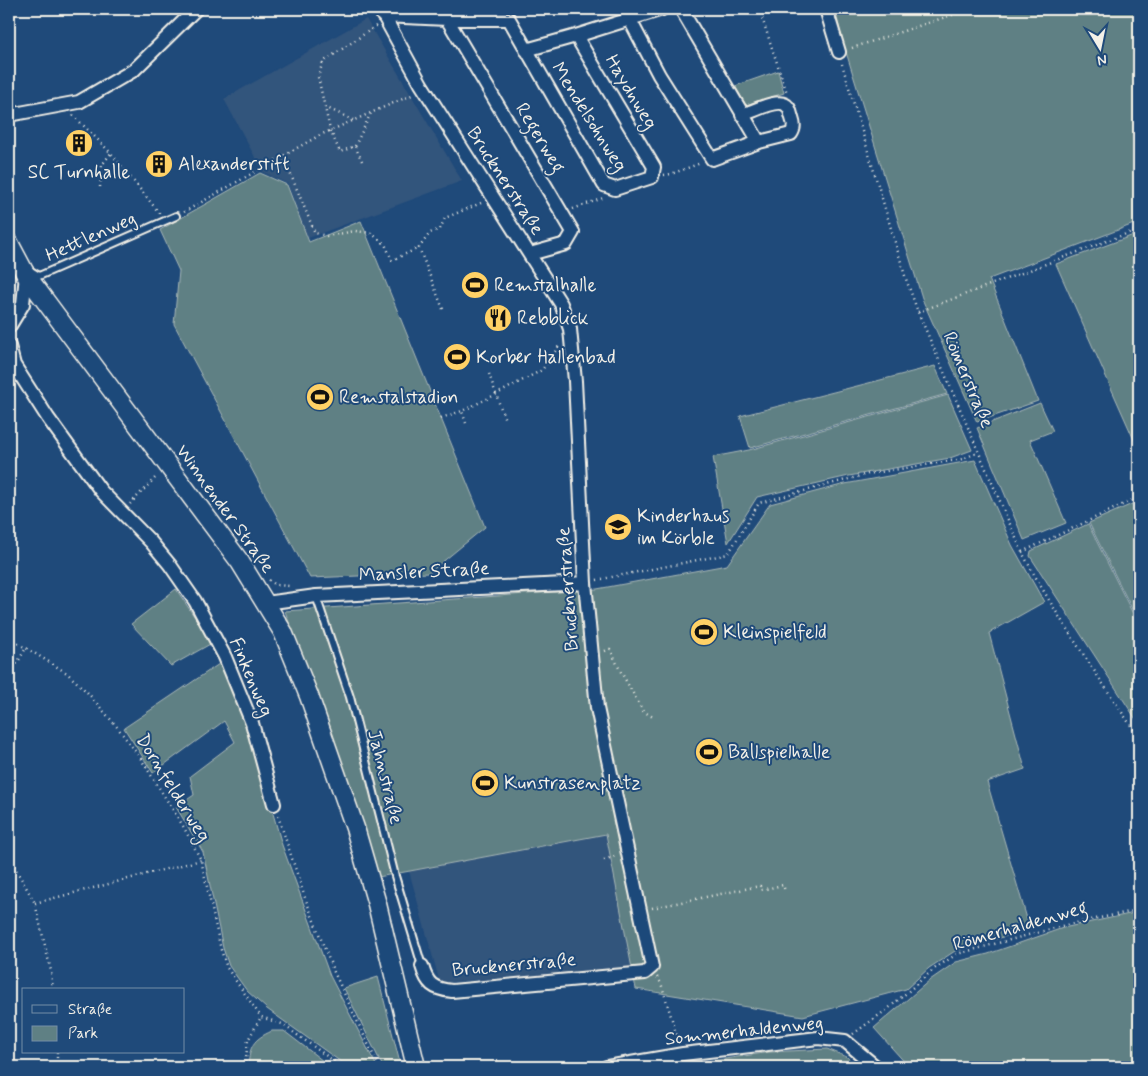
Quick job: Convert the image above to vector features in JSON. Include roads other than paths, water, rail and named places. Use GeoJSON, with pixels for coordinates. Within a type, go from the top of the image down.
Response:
{"type":"FeatureCollection","features":[{"type":"Feature","properties":{"kind":"street"},"geometry":{"type":"LineString","coordinates":[[9,115],[79,102],[134,70],[196,9]]}},
{"type":"Feature","properties":{"kind":"street"},"geometry":{"type":"LineString","coordinates":[[526,50],[662,9]]}},
{"type":"Feature","properties":{"kind":"street"},"geometry":{"type":"LineString","coordinates":[[681,9],[742,115],[760,142]]}},
{"type":"Feature","properties":{"kind":"street"},"geometry":{"type":"LineString","coordinates":[[826,9],[839,52]]}},
{"type":"Feature","properties":{"kind":"street"},"geometry":{"type":"LineString","coordinates":[[380,17],[448,19],[512,14]]}},
{"type":"Feature","properties":{"kind":"street","name":"Mendelsohnweg"},"geometry":{"type":"LineString","coordinates":[[512,14],[526,50],[604,185],[615,189],[653,172]]}},
{"type":"Feature","properties":{"kind":"street","name":"Brucknerstraße"},"geometry":{"type":"LineString","coordinates":[[380,17],[561,304],[570,329],[575,381],[585,583],[597,708],[652,967],[645,973],[452,991],[438,989],[426,978],[422,966]]}},
{"type":"Feature","properties":{"kind":"street","name":"Regerweg"},"geometry":{"type":"LineString","coordinates":[[448,19],[573,232],[566,244],[530,254]]}},
{"type":"Feature","properties":{"kind":"street"},"geometry":{"type":"LineString","coordinates":[[630,20],[659,75],[712,159],[760,142],[791,134],[794,126],[788,107],[783,103],[775,103],[742,115]]}},
{"type":"Feature","properties":{"kind":"street","name":"Haydnweg"},"geometry":{"type":"LineString","coordinates":[[576,36],[653,172]]}},
{"type":"Feature","properties":{"kind":"street","name":"Winnender Straße"},"geometry":{"type":"LineString","coordinates":[[9,243],[22,270],[240,562],[283,632],[297,664],[355,828],[377,904],[416,1067]]}},
{"type":"Feature","properties":{"kind":"street"},"geometry":{"type":"LineString","coordinates":[[9,327],[23,304],[22,270]]}},
{"type":"Feature","properties":{"kind":"street","name":"Finkenweg"},"geometry":{"type":"LineString","coordinates":[[9,346],[14,365],[48,418],[101,491],[151,542],[195,601],[225,657],[252,723],[274,804]]}},
{"type":"Feature","properties":{"kind":"street","name":"Mansler Straße"},"geometry":{"type":"LineString","coordinates":[[266,602],[316,596],[585,583]]}},
{"type":"Feature","properties":{"kind":"street","name":"Sommerhaldenweg"},"geometry":{"type":"LineString","coordinates":[[608,1067],[683,1054],[818,1038],[845,1041],[876,1067]]}},
{"type":"Feature","properties":{"kind":"lane","name":"Hettlenweg"},"geometry":{"type":"LineString","coordinates":[[22,270],[39,276],[176,216]]}},
{"type":"Feature","properties":{"kind":"lane","name":"Jahnstraße"},"geometry":{"type":"LineString","coordinates":[[316,596],[350,697],[395,876],[422,966]]}},
{"type":"Feature","properties":{"kind":"place","name":"SC Turnhalle"},"geometry":{"type":"Point","coordinates":[79,143]}},
{"type":"Feature","properties":{"kind":"place","name":"Alexanderstift"},"geometry":{"type":"Point","coordinates":[159,164]}},
{"type":"Feature","properties":{"kind":"place","name":"Remstalhalle"},"geometry":{"type":"Point","coordinates":[475,285]}},
{"type":"Feature","properties":{"kind":"place","name":"Rebblick"},"geometry":{"type":"Point","coordinates":[498,318]}},
{"type":"Feature","properties":{"kind":"place","name":"Korber Hallenbad"},"geometry":{"type":"Point","coordinates":[457,357]}},
{"type":"Feature","properties":{"kind":"place","name":"Remstalstadion"},"geometry":{"type":"Point","coordinates":[320,397]}},
{"type":"Feature","properties":{"kind":"place","name":"Kinderhaus im Körble"},"geometry":{"type":"Point","coordinates":[618,527]}},
{"type":"Feature","properties":{"kind":"place","name":"Kleinspielfeld"},"geometry":{"type":"Point","coordinates":[704,632]}},
{"type":"Feature","properties":{"kind":"place","name":"Ballspielhalle"},"geometry":{"type":"Point","coordinates":[709,752]}},
{"type":"Feature","properties":{"kind":"place","name":"Kunstrasenplatz"},"geometry":{"type":"Point","coordinates":[485,783]}}]}
